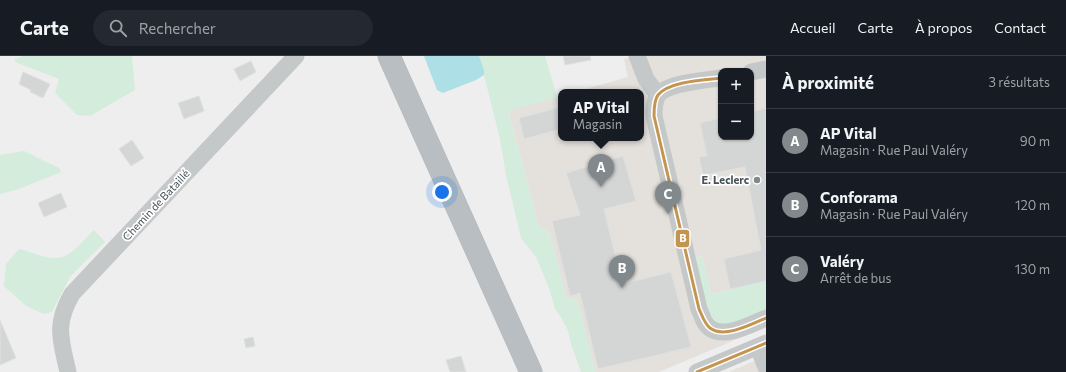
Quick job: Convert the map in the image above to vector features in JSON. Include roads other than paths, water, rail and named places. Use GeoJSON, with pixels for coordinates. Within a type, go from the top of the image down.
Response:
{"type":"FeatureCollection","features":[{"type":"Feature","properties":{"kind":"highway"},"geometry":{"type":"LineString","coordinates":[[389,56],[531,372]]}},
{"type":"Feature","properties":{"kind":"street","name":"Chemin de Bataillé"},"geometry":{"type":"LineString","coordinates":[[68,372],[60,336],[60,321],[72,294],[296,56]]}},
{"type":"Feature","properties":{"kind":"street"},"geometry":{"type":"LineString","coordinates":[[638,56],[646,79],[658,95]]}},
{"type":"Feature","properties":{"kind":"street"},"geometry":{"type":"LineString","coordinates":[[754,72],[766,70]]}},
{"type":"Feature","properties":{"kind":"street"},"geometry":{"type":"LineString","coordinates":[[718,78],[672,86],[663,90],[658,95],[654,105],[654,116],[699,309],[704,322],[712,329],[720,332],[730,332],[766,318]]}},
{"type":"Feature","properties":{"kind":"street"},"geometry":{"type":"LineString","coordinates":[[697,372],[762,345],[766,367]]}},
{"type":"Feature","properties":{"kind":"water"},"geometry":{"type":"Polygon","coordinates":[[[424,56],[479,56],[484,70],[484,75],[476,80],[443,93],[437,90],[424,56]]]}},
{"type":"Feature","properties":{"kind":"place","name":"E. Leclerc"},"geometry":{"type":"Point","coordinates":[757,180]}},
{"type":"Feature","properties":{"kind":"place","name":"AP Vital"},"geometry":{"type":"Point","coordinates":[601,187]}},
{"type":"Feature","properties":{"kind":"place","name":"Valéry"},"geometry":{"type":"Point","coordinates":[668,214]}},
{"type":"Feature","properties":{"kind":"place","name":"Conforama"},"geometry":{"type":"Point","coordinates":[622,288]}}]}
